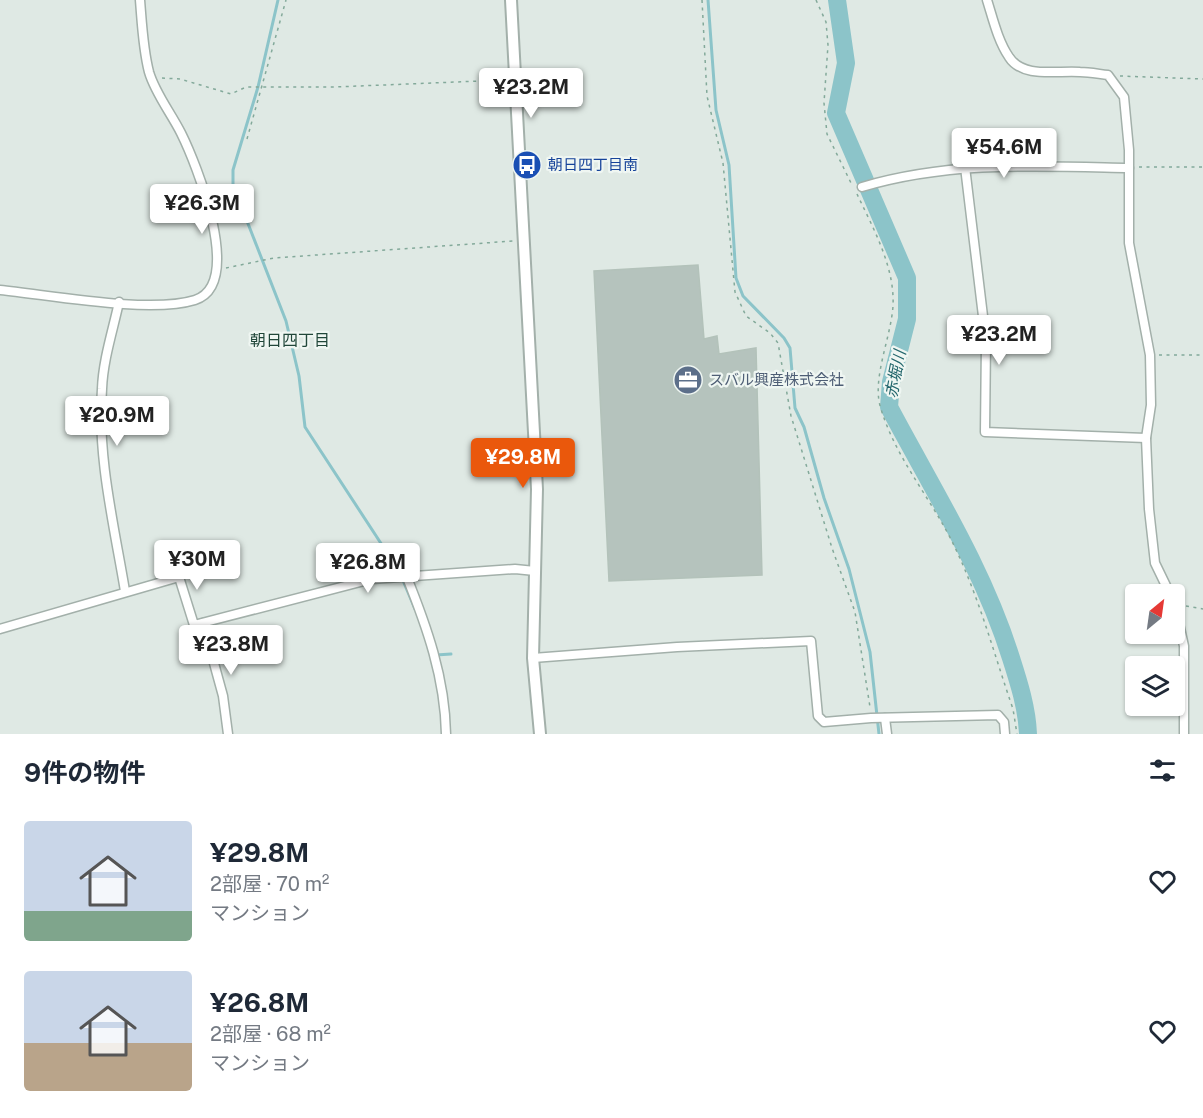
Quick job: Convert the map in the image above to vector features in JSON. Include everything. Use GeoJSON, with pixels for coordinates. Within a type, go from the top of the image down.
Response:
{"type":"FeatureCollection","features":[{"type":"Feature","properties":{"kind":"street"},"geometry":{"type":"LineString","coordinates":[[0,290],[166,305],[195,300],[208,292],[216,266],[217,242],[202,182],[181,132],[152,78],[144,48],[140,0]]}},
{"type":"Feature","properties":{"kind":"street"},"geometry":{"type":"LineString","coordinates":[[511,0],[537,489],[533,658],[540,734]]}},
{"type":"Feature","properties":{"kind":"street"},"geometry":{"type":"LineString","coordinates":[[987,0],[994,24],[1010,58],[1019,66],[1034,72],[1081,72],[1107,75],[1124,98],[1129,168],[1129,243],[1150,355],[1151,405],[1146,438],[1149,509],[1155,563],[1165,584]]}},
{"type":"Feature","properties":{"kind":"street"},"geometry":{"type":"LineString","coordinates":[[861,187],[965,167],[1129,168]]}},
{"type":"Feature","properties":{"kind":"street"},"geometry":{"type":"LineString","coordinates":[[965,167],[986,341],[985,432],[1146,438]]}},
{"type":"Feature","properties":{"kind":"street"},"geometry":{"type":"LineString","coordinates":[[119,302],[102,388],[102,433],[107,487],[125,591]]}},
{"type":"Feature","properties":{"kind":"street"},"geometry":{"type":"LineString","coordinates":[[0,629],[179,577],[194,625],[372,579],[514,569],[536,571]]}},
{"type":"Feature","properties":{"kind":"street"},"geometry":{"type":"LineString","coordinates":[[406,575],[420,610],[443,686],[446,734]]}},
{"type":"Feature","properties":{"kind":"street"},"geometry":{"type":"LineString","coordinates":[[203,623],[223,696],[228,734]]}},
{"type":"Feature","properties":{"kind":"street"},"geometry":{"type":"LineString","coordinates":[[533,658],[677,647],[811,641],[818,716],[824,722],[871,718],[998,715],[1004,722],[1005,734]]}},
{"type":"Feature","properties":{"kind":"street"},"geometry":{"type":"LineString","coordinates":[[1184,644],[1184,734]]}},
{"type":"Feature","properties":{"kind":"street"},"geometry":{"type":"LineString","coordinates":[[885,718],[887,734]]}},
{"type":"Feature","properties":{"kind":"path"},"geometry":{"type":"LineString","coordinates":[[247,139],[286,0]]}},
{"type":"Feature","properties":{"kind":"path"},"geometry":{"type":"LineString","coordinates":[[702,0],[707,96],[723,163],[735,292],[746,316],[770,333],[778,343],[791,416],[832,548],[855,612],[871,718]]}},
{"type":"Feature","properties":{"kind":"path"},"geometry":{"type":"LineString","coordinates":[[816,0],[826,22],[827,33],[824,103],[827,134],[879,239],[893,289],[887,349],[877,385],[880,408],[898,449],[957,552],[1013,709],[1017,734]]}},
{"type":"Feature","properties":{"kind":"path"},"geometry":{"type":"LineString","coordinates":[[1107,75],[1203,79]]}},
{"type":"Feature","properties":{"kind":"path"},"geometry":{"type":"LineString","coordinates":[[152,78],[180,79],[231,94],[246,87],[515,80]]}},
{"type":"Feature","properties":{"kind":"path"},"geometry":{"type":"LineString","coordinates":[[1129,168],[1203,166]]}},
{"type":"Feature","properties":{"kind":"path"},"geometry":{"type":"LineString","coordinates":[[216,266],[224,268],[274,258],[523,240]]}},
{"type":"Feature","properties":{"kind":"path"},"geometry":{"type":"LineString","coordinates":[[1150,355],[1203,356]]}},
{"type":"Feature","properties":{"kind":"path"},"geometry":{"type":"LineString","coordinates":[[1185,605],[1203,609]]}},
{"type":"Feature","properties":{"kind":"building"},"geometry":{"type":"Polygon","coordinates":[[[698,265],[704,339],[717,336],[719,354],[756,348],[762,575],[609,581],[594,271],[698,265]]]}},
{"type":"Feature","properties":{"kind":"waterway"},"geometry":{"type":"LineString","coordinates":[[278,0],[258,87],[233,170],[233,185],[286,321],[299,376],[305,427],[399,571],[415,609]]}},
{"type":"Feature","properties":{"kind":"waterway"},"geometry":{"type":"LineString","coordinates":[[708,0],[716,110],[729,165],[736,278],[743,296],[784,338],[790,348],[795,408],[804,427],[824,498],[849,569],[870,652],[879,734]]}},
{"type":"Feature","properties":{"kind":"waterway","name":"赤堀川"},"geometry":{"type":"LineString","coordinates":[[837,0],[846,63],[836,113],[907,278],[907,319],[891,382],[889,407],[956,530],[986,592],[1000,625],[1017,677],[1028,734]]}},
{"type":"Feature","properties":{"kind":"waterway"},"geometry":{"type":"LineString","coordinates":[[436,655],[451,654]]}},
{"type":"Feature","properties":{"kind":"place","name":"朝日四丁目南"},"geometry":{"type":"Point","coordinates":[527,165]}},
{"type":"Feature","properties":{"kind":"place","name":"スバル興産株式会社"},"geometry":{"type":"Point","coordinates":[688,380]}},
{"type":"Feature","properties":{"kind":"district","name":"朝日四丁目"},"geometry":{"type":"Point","coordinates":[290,340]}}]}
